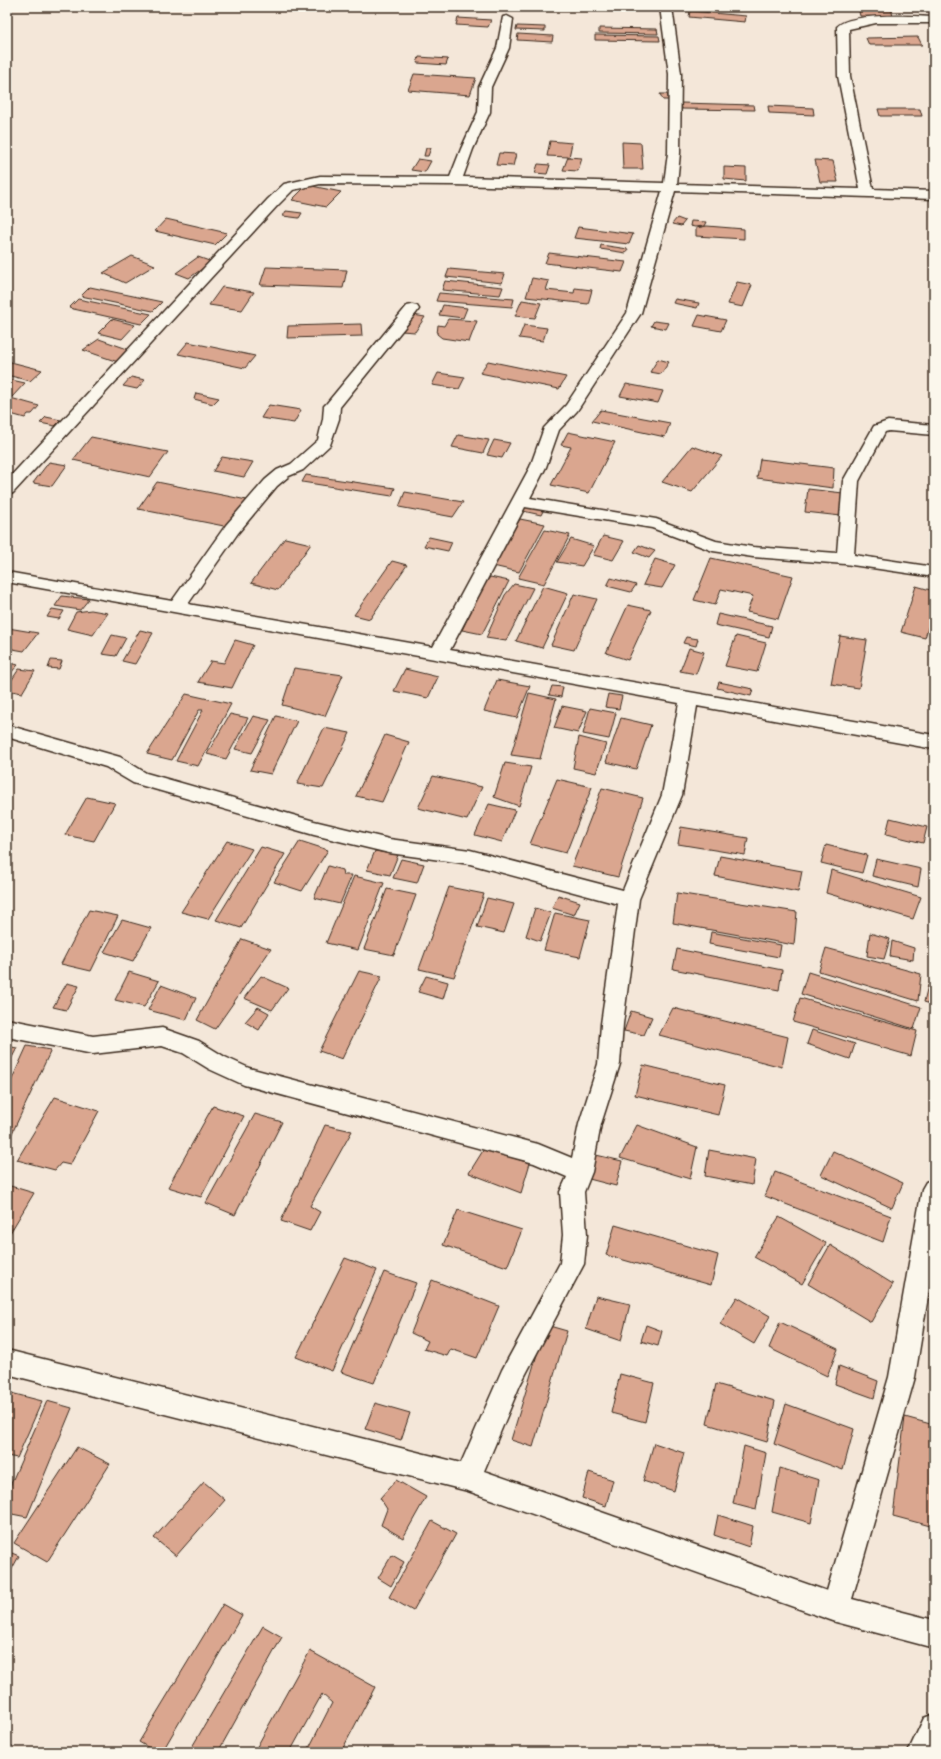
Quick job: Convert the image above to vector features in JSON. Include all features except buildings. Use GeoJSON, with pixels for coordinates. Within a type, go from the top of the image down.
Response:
{"type":"FeatureCollection","features":[{"type":"Feature","properties":{"kind":"street"},"geometry":{"type":"LineString","coordinates":[[439,653],[521,501],[538,466],[552,428],[572,408],[634,313],[670,187],[674,153],[675,74],[666,7]]}},
{"type":"Feature","properties":{"kind":"street"},"geometry":{"type":"LineString","coordinates":[[455,181],[467,149],[484,112],[485,87],[503,48],[507,19]]}},
{"type":"Feature","properties":{"kind":"street"},"geometry":{"type":"LineString","coordinates":[[867,193],[844,76],[843,27],[854,23],[869,21],[934,20]]}},
{"type":"Feature","properties":{"kind":"street"},"geometry":{"type":"LineString","coordinates":[[7,490],[267,208],[289,187],[320,180],[455,181],[934,195]]}},
{"type":"Feature","properties":{"kind":"street"},"geometry":{"type":"LineString","coordinates":[[177,608],[232,529],[271,482],[283,473],[297,467],[325,442],[331,419],[332,406],[412,309]]}},
{"type":"Feature","properties":{"kind":"street"},"geometry":{"type":"LineString","coordinates":[[845,559],[851,481],[879,429],[888,426],[934,430]]}},
{"type":"Feature","properties":{"kind":"street"},"geometry":{"type":"LineString","coordinates":[[521,501],[656,524],[713,546],[753,552],[845,559],[934,572]]}},
{"type":"Feature","properties":{"kind":"street"},"geometry":{"type":"LineString","coordinates":[[7,577],[934,742]]}},
{"type":"Feature","properties":{"kind":"street"},"geometry":{"type":"LineString","coordinates":[[468,1478],[511,1378],[572,1264],[575,1235],[572,1192],[580,1172],[590,1124],[609,1064],[612,1024],[629,899],[672,795],[689,698]]}},
{"type":"Feature","properties":{"kind":"street"},"geometry":{"type":"LineString","coordinates":[[7,731],[113,762],[140,778],[314,828],[389,846],[470,857],[629,899]]}},
{"type":"Feature","properties":{"kind":"street"},"geometry":{"type":"LineString","coordinates":[[7,1028],[93,1045],[162,1037],[192,1047],[217,1063],[244,1076],[538,1154],[580,1172]]}},
{"type":"Feature","properties":{"kind":"street"},"geometry":{"type":"LineString","coordinates":[[836,1608],[902,1377],[934,1189]]}},
{"type":"Feature","properties":{"kind":"street"},"geometry":{"type":"LineString","coordinates":[[7,1362],[468,1478],[836,1608],[934,1634]]}},
{"type":"Feature","properties":{"kind":"street"},"geometry":{"type":"LineString","coordinates":[[922,1752],[934,1728]]}}]}
